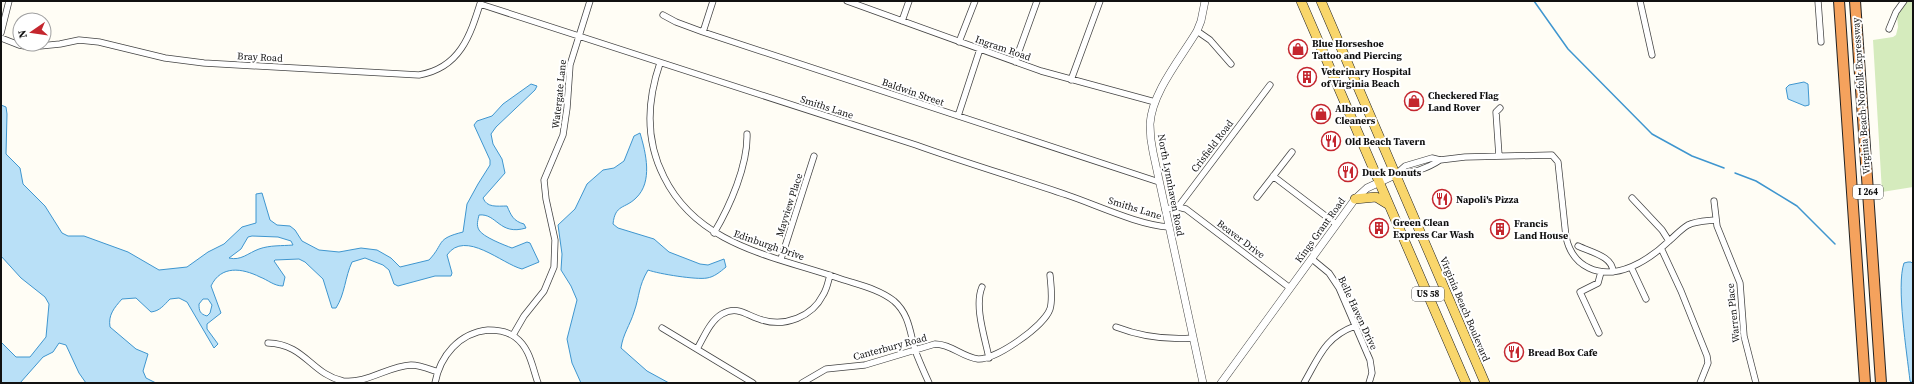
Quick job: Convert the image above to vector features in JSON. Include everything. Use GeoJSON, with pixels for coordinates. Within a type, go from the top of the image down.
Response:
{"type":"FeatureCollection","features":[{"type":"Feature","properties":{"kind":"highway","name":"Virginia Beach-Norfolk Expressway"},"geometry":{"type":"LineString","coordinates":[[1839,1],[1865,383]]}},
{"type":"Feature","properties":{"kind":"highway","name":"Virginia Beach-Norfolk Expressway"},"geometry":{"type":"LineString","coordinates":[[1855,1],[1880,383]]}},
{"type":"Feature","properties":{"kind":"main road","name":"US 58"},"geometry":{"type":"LineString","coordinates":[[1301,1],[1466,383]]}},
{"type":"Feature","properties":{"kind":"main road","name":"Virginia Beach Boulevard"},"geometry":{"type":"LineString","coordinates":[[1321,1],[1485,383]]}},
{"type":"Feature","properties":{"kind":"main road"},"geometry":{"type":"LineString","coordinates":[[1355,199],[1376,197],[1390,206]]}},
{"type":"Feature","properties":{"kind":"street"},"geometry":{"type":"LineString","coordinates":[[1,33],[9,1]]}},
{"type":"Feature","properties":{"kind":"street","name":"Watergate Lane"},"geometry":{"type":"LineString","coordinates":[[513,335],[524,316],[544,291],[554,267],[555,240],[546,199],[544,180],[563,135],[567,108],[570,65],[590,1]]}},
{"type":"Feature","properties":{"kind":"street"},"geometry":{"type":"LineString","coordinates":[[703,32],[713,1]]}},
{"type":"Feature","properties":{"kind":"street","name":"Ingram Road"},"geometry":{"type":"LineString","coordinates":[[847,1],[1015,62],[1071,80],[1155,102]]}},
{"type":"Feature","properties":{"kind":"street"},"geometry":{"type":"LineString","coordinates":[[902,21],[908,1]]}},
{"type":"Feature","properties":{"kind":"street"},"geometry":{"type":"LineString","coordinates":[[960,42],[975,1]]}},
{"type":"Feature","properties":{"kind":"street"},"geometry":{"type":"LineString","coordinates":[[1015,62],[1037,1]]}},
{"type":"Feature","properties":{"kind":"street"},"geometry":{"type":"LineString","coordinates":[[1071,80],[1100,1]]}},
{"type":"Feature","properties":{"kind":"street","name":"North Lynnhaven Road"},"geometry":{"type":"LineString","coordinates":[[1202,383],[1159,182],[1150,135],[1150,124],[1155,102],[1197,31],[1201,21],[1205,1]]}},
{"type":"Feature","properties":{"kind":"street"},"geometry":{"type":"LineString","coordinates":[[1640,1],[1652,55]]}},
{"type":"Feature","properties":{"kind":"street"},"geometry":{"type":"LineString","coordinates":[[1818,1],[1821,42]]}},
{"type":"Feature","properties":{"kind":"street"},"geometry":{"type":"LineString","coordinates":[[1889,29],[1896,12],[1904,1]]}},
{"type":"Feature","properties":{"kind":"street","name":"Smiths Lane"},"geometry":{"type":"LineString","coordinates":[[480,3],[578,37],[660,62],[916,145],[975,166],[1066,194],[1151,225],[1169,227]]}},
{"type":"Feature","properties":{"kind":"street","name":"Bray Road"},"geometry":{"type":"LineString","coordinates":[[1,38],[19,45],[30,47],[60,44],[79,40],[99,42],[165,58],[204,63],[420,75],[436,71],[454,58],[472,29],[480,3]]}},
{"type":"Feature","properties":{"kind":"street","name":"Baldwin Street"},"geometry":{"type":"LineString","coordinates":[[663,15],[676,22],[703,32],[1159,182]]}},
{"type":"Feature","properties":{"kind":"street"},"geometry":{"type":"LineString","coordinates":[[1197,31],[1210,40],[1231,64]]}},
{"type":"Feature","properties":{"kind":"street"},"geometry":{"type":"LineString","coordinates":[[958,116],[980,50]]}},
{"type":"Feature","properties":{"kind":"street","name":"Edinburgh Drive"},"geometry":{"type":"LineString","coordinates":[[660,62],[654,82],[649,109],[650,132],[655,156],[665,180],[677,199],[694,218],[714,233],[739,245],[877,291],[894,302],[908,321],[915,349],[929,383]]}},
{"type":"Feature","properties":{"kind":"street","name":"Crisfield Road"},"geometry":{"type":"LineString","coordinates":[[1178,207],[1270,85]]}},
{"type":"Feature","properties":{"kind":"street"},"geometry":{"type":"LineString","coordinates":[[1498,156],[1496,112],[1500,108]]}},
{"type":"Feature","properties":{"kind":"street"},"geometry":{"type":"LineString","coordinates":[[714,233],[728,205],[740,171],[746,149],[747,134]]}},
{"type":"Feature","properties":{"kind":"street"},"geometry":{"type":"LineString","coordinates":[[1257,197],[1292,152]]}},
{"type":"Feature","properties":{"kind":"street","name":"Kings Grant Road"},"geometry":{"type":"LineString","coordinates":[[1221,383],[1355,199],[1363,191],[1396,175],[1403,167],[1418,162],[1432,158],[1440,160],[1548,154],[1556,159],[1566,237],[1569,248],[1573,255],[1583,265],[1601,272]]}},
{"type":"Feature","properties":{"kind":"street","name":"Mayview Place"},"geometry":{"type":"LineString","coordinates":[[781,259],[814,156]]}},
{"type":"Feature","properties":{"kind":"street"},"geometry":{"type":"LineString","coordinates":[[1396,175],[1408,174],[1431,166],[1440,160]]}},
{"type":"Feature","properties":{"kind":"street"},"geometry":{"type":"LineString","coordinates":[[1273,176],[1336,224]]}},
{"type":"Feature","properties":{"kind":"street"},"geometry":{"type":"LineString","coordinates":[[1632,198],[1662,230],[1669,241]]}},
{"type":"Feature","properties":{"kind":"street","name":"Warren Place"},"geometry":{"type":"LineString","coordinates":[[1714,202],[1715,220],[1740,283],[1744,336],[1756,383]]}},
{"type":"Feature","properties":{"kind":"street"},"geometry":{"type":"LineString","coordinates":[[1165,209],[1178,207]]}},
{"type":"Feature","properties":{"kind":"street","name":"Beaver Drive"},"geometry":{"type":"LineString","coordinates":[[1178,207],[1186,209],[1290,288]]}},
{"type":"Feature","properties":{"kind":"street"},"geometry":{"type":"LineString","coordinates":[[1599,333],[1580,292],[1598,283],[1601,272],[1613,272],[1631,267],[1661,248],[1677,233],[1690,224],[1715,220]]}},
{"type":"Feature","properties":{"kind":"street"},"geometry":{"type":"LineString","coordinates":[[1578,246],[1608,259],[1612,266],[1613,272]]}},
{"type":"Feature","properties":{"kind":"street"},"geometry":{"type":"LineString","coordinates":[[1661,248],[1681,291],[1708,360],[1700,383]]}},
{"type":"Feature","properties":{"kind":"street","name":"Belle Haven Drive"},"geometry":{"type":"LineString","coordinates":[[1312,259],[1333,277],[1370,360],[1372,373],[1369,383]]}},
{"type":"Feature","properties":{"kind":"street"},"geometry":{"type":"LineString","coordinates":[[1631,267],[1646,299]]}},
{"type":"Feature","properties":{"kind":"street"},"geometry":{"type":"LineString","coordinates":[[697,349],[715,319],[727,312],[738,310],[771,322],[788,321],[802,316],[819,302],[826,289],[830,275]]}},
{"type":"Feature","properties":{"kind":"street","name":"Canterbury Road"},"geometry":{"type":"LineString","coordinates":[[802,383],[826,369],[865,365],[926,346],[941,344],[964,356],[980,359],[989,358],[1000,354],[1048,313],[1051,304],[1050,275]]}},
{"type":"Feature","properties":{"kind":"street"},"geometry":{"type":"LineString","coordinates":[[982,287],[979,306],[989,358]]}},
{"type":"Feature","properties":{"kind":"street"},"geometry":{"type":"LineString","coordinates":[[1304,383],[1329,342],[1340,332],[1355,326]]}},
{"type":"Feature","properties":{"kind":"street"},"geometry":{"type":"LineString","coordinates":[[1116,327],[1154,338],[1193,338]]}},
{"type":"Feature","properties":{"kind":"street"},"geometry":{"type":"LineString","coordinates":[[662,328],[753,383]]}},
{"type":"Feature","properties":{"kind":"street"},"geometry":{"type":"LineString","coordinates":[[435,383],[438,372],[449,350],[468,336],[477,332],[495,330],[513,335],[521,342],[530,356],[538,383]]}},
{"type":"Feature","properties":{"kind":"street"},"geometry":{"type":"LineString","coordinates":[[268,343],[290,347],[304,355],[326,374],[343,381],[364,380],[411,365],[422,366],[438,372]]}},
{"type":"Feature","properties":{"kind":"green space"},"geometry":{"type":"Polygon","coordinates":[[[1908,1],[1913,1],[1913,187],[1882,192],[1873,40],[1893,37],[1896,35],[1898,27],[1897,15],[1908,1]]]}},
{"type":"Feature","properties":{"kind":"water"},"geometry":{"type":"Polygon","coordinates":[[[1804,82],[1808,84],[1809,102],[1809,105],[1805,106],[1788,99],[1786,88],[1789,85],[1804,82]]]}},
{"type":"Feature","properties":{"kind":"water"},"geometry":{"type":"Polygon","coordinates":[[[531,84],[537,86],[535,90],[496,127],[491,134],[493,144],[502,159],[505,173],[483,198],[490,205],[507,206],[513,217],[517,221],[524,224],[526,228],[517,230],[510,229],[485,215],[479,215],[478,226],[481,233],[512,248],[527,242],[530,243],[539,262],[522,269],[484,250],[464,246],[455,248],[447,255],[452,273],[451,276],[435,276],[398,286],[394,284],[389,270],[383,265],[365,258],[352,262],[339,303],[336,308],[332,308],[323,279],[305,262],[299,259],[275,260],[274,261],[285,277],[283,286],[239,270],[232,270],[220,274],[215,279],[211,286],[221,313],[207,324],[207,329],[218,344],[214,348],[187,302],[179,298],[170,299],[159,309],[151,312],[136,298],[122,299],[116,305],[110,319],[110,327],[136,349],[148,354],[143,371],[146,378],[156,383],[86,383],[79,373],[66,345],[59,343],[53,352],[43,357],[20,383],[1,383],[1,342],[16,357],[30,357],[46,337],[49,304],[45,297],[21,278],[1,256],[1,105],[6,107],[7,114],[6,154],[20,168],[23,184],[45,206],[62,233],[68,236],[84,236],[128,252],[159,270],[187,267],[208,252],[224,244],[242,227],[256,223],[256,194],[262,193],[270,220],[277,225],[290,226],[295,230],[302,241],[319,250],[339,252],[361,248],[377,250],[391,258],[400,267],[429,260],[444,239],[463,232],[467,204],[490,165],[490,160],[474,125],[477,121],[492,116],[503,104],[531,84]],[[248,237],[241,249],[229,258],[241,258],[259,249],[267,247],[293,245],[291,241],[278,237],[248,237]],[[203,299],[199,304],[200,310],[201,313],[207,316],[210,313],[212,305],[208,299],[203,299]]]}},
{"type":"Feature","properties":{"kind":"water"},"geometry":{"type":"Polygon","coordinates":[[[640,133],[647,167],[645,184],[636,198],[618,210],[613,224],[618,228],[654,239],[669,252],[700,264],[708,265],[724,259],[726,267],[715,275],[707,278],[678,276],[648,270],[645,276],[634,312],[623,338],[621,348],[647,371],[669,383],[581,383],[572,363],[567,339],[577,300],[571,286],[561,270],[562,254],[558,225],[575,209],[587,184],[603,170],[614,168],[624,161],[634,136],[640,133]]]}},
{"type":"Feature","properties":{"kind":"water"},"geometry":{"type":"Polygon","coordinates":[[[1908,262],[1913,264],[1913,383],[1910,381],[1901,287],[1904,263],[1908,262]]]}},
{"type":"Feature","properties":{"kind":"waterway"},"geometry":{"type":"LineString","coordinates":[[1534,1],[1568,49],[1652,134],[1692,156],[1724,168]]}},
{"type":"Feature","properties":{"kind":"waterway"},"geometry":{"type":"LineString","coordinates":[[1735,173],[1756,181],[1797,206],[1835,244]]}},
{"type":"Feature","properties":{"kind":"place","name":"Blue Horseshoe Tattoo and Piercing"},"geometry":{"type":"Point","coordinates":[1298,49]}},
{"type":"Feature","properties":{"kind":"place","name":"Veterinary Hospital of Virginia Beach"},"geometry":{"type":"Point","coordinates":[1307,77]}},
{"type":"Feature","properties":{"kind":"place","name":"Checkered Flag Land Rover"},"geometry":{"type":"Point","coordinates":[1414,101]}},
{"type":"Feature","properties":{"kind":"place","name":"Albano Cleaners"},"geometry":{"type":"Point","coordinates":[1321,114]}},
{"type":"Feature","properties":{"kind":"place","name":"Old Beach Tavern"},"geometry":{"type":"Point","coordinates":[1331,141]}},
{"type":"Feature","properties":{"kind":"place","name":"Duck Donuts"},"geometry":{"type":"Point","coordinates":[1348,172]}},
{"type":"Feature","properties":{"kind":"place","name":"Napoli's Pizza"},"geometry":{"type":"Point","coordinates":[1442,199]}},
{"type":"Feature","properties":{"kind":"place","name":"Green Clean Express Car Wash"},"geometry":{"type":"Point","coordinates":[1379,228]}},
{"type":"Feature","properties":{"kind":"place","name":"Francis Land House"},"geometry":{"type":"Point","coordinates":[1500,229]}},
{"type":"Feature","properties":{"kind":"place","name":"Bread Box Cafe"},"geometry":{"type":"Point","coordinates":[1514,352]}}]}
